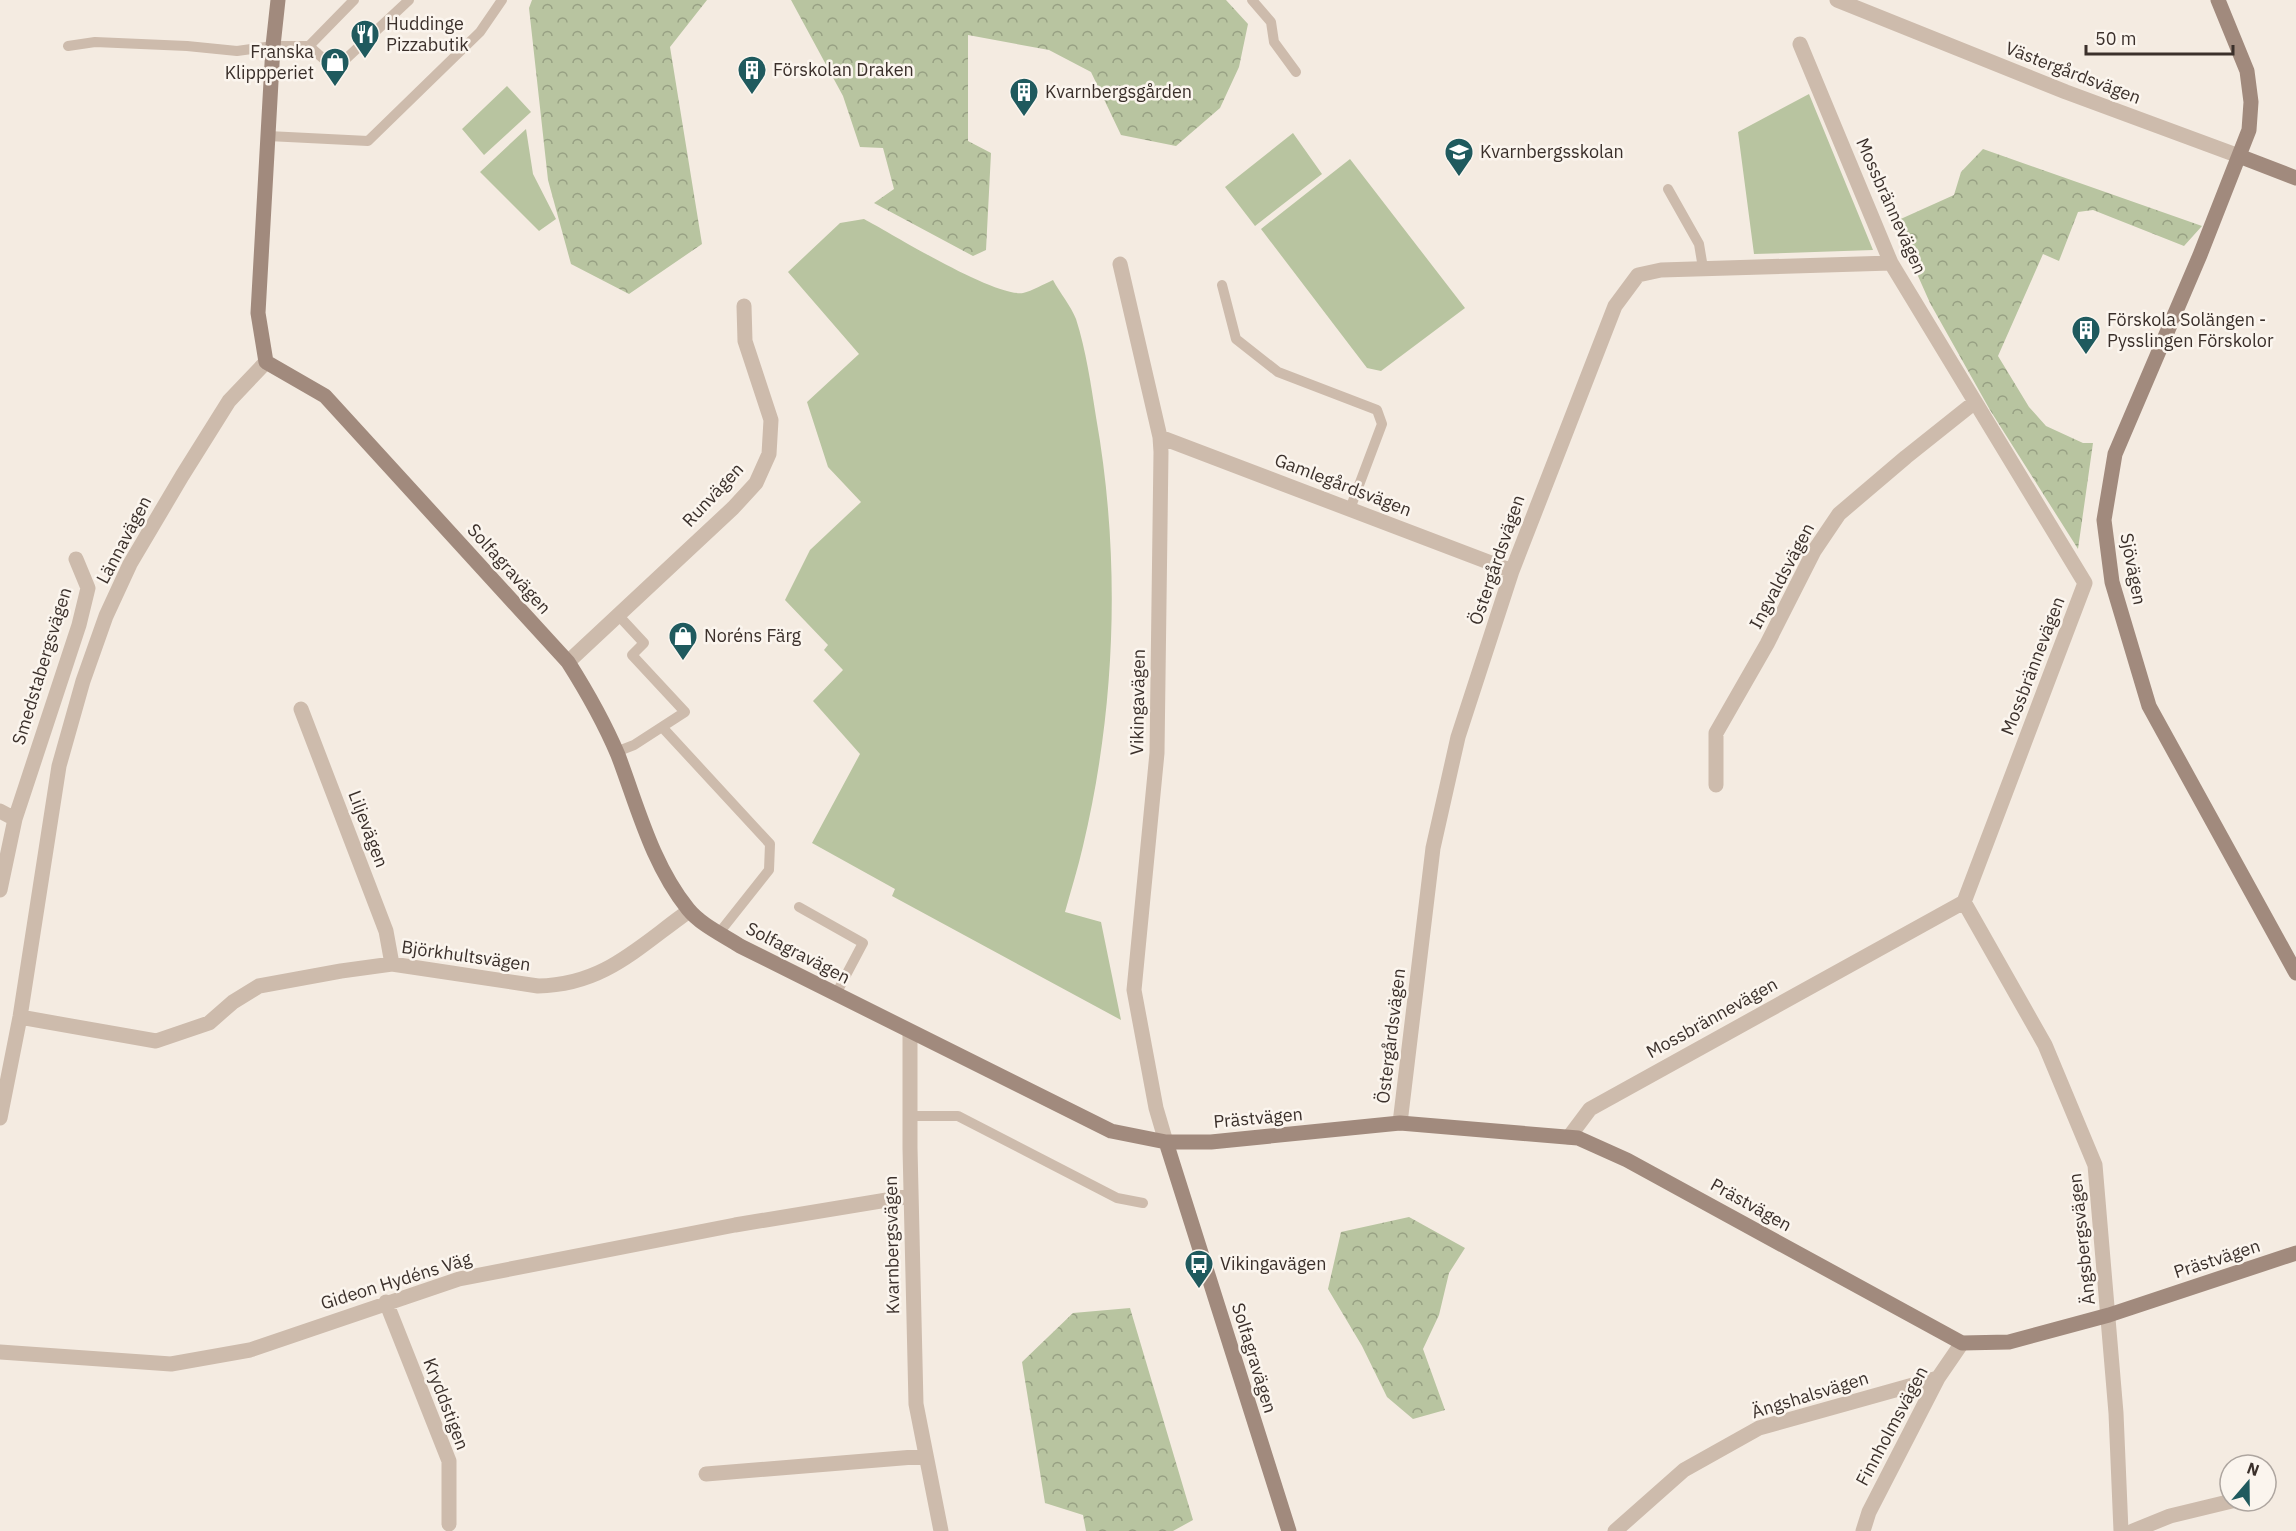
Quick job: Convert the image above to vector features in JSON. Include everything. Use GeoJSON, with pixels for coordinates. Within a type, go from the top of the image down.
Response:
{"type":"FeatureCollection","features":[{"type":"Feature","properties":{"kind":"street"},"geometry":{"type":"LineString","coordinates":[[266,362],[258,313],[273,46],[278,0]]}},
{"type":"Feature","properties":{"kind":"street","name":"Västergårdsvägen"},"geometry":{"type":"LineString","coordinates":[[1836,0],[2066,92],[2296,178]]}},
{"type":"Feature","properties":{"kind":"street","name":"Sjövägen"},"geometry":{"type":"LineString","coordinates":[[2218,0],[2247,71],[2251,102],[2249,130],[2115,454],[2104,520],[2112,582],[2149,706],[2296,973]]}},
{"type":"Feature","properties":{"kind":"street","name":"Mossbrännevägen"},"geometry":{"type":"LineString","coordinates":[[1569,1137],[1590,1109],[1964,902],[2085,583],[1891,263],[1800,44]]}},
{"type":"Feature","properties":{"kind":"street","name":"Östergårdsvägen"},"geometry":{"type":"LineString","coordinates":[[1400,1123],[1433,848],[1458,737],[1512,571],[1615,306],[1638,275],[1661,270],[1891,263]]}},
{"type":"Feature","properties":{"kind":"street","name":"Vikingavägen"},"geometry":{"type":"LineString","coordinates":[[1120,264],[1160,436],[1157,753],[1134,990],[1156,1108],[1166,1142]]}},
{"type":"Feature","properties":{"kind":"street","name":"Runvägen"},"geometry":{"type":"LineString","coordinates":[[567,662],[733,508],[756,483],[769,454],[771,420],[746,341],[744,306]]}},
{"type":"Feature","properties":{"kind":"street","name":"Solfagravägen"},"geometry":{"type":"LineString","coordinates":[[266,362],[325,396],[567,662],[590,696],[616,752],[661,870],[689,911],[740,946],[1112,1131],[1166,1142],[1284,1530]]}},
{"type":"Feature","properties":{"kind":"street","name":"Lännavägen"},"geometry":{"type":"LineString","coordinates":[[0,1118],[4,1075],[20,1017],[59,766],[83,681],[106,616],[130,564],[229,401],[266,362]]}},
{"type":"Feature","properties":{"kind":"street","name":"Ingvaldsvägen"},"geometry":{"type":"LineString","coordinates":[[1716,785],[1716,733],[1767,644],[1814,551],[1839,514],[1975,402]]}},
{"type":"Feature","properties":{"kind":"street","name":"Gamlegårdsvägen"},"geometry":{"type":"LineString","coordinates":[[1160,436],[1512,571]]}},
{"type":"Feature","properties":{"kind":"street","name":"Smedstabergsvägen"},"geometry":{"type":"LineString","coordinates":[[0,890],[15,819],[79,625],[88,588],[76,559]]}},
{"type":"Feature","properties":{"kind":"street","name":"Liljevägen"},"geometry":{"type":"LineString","coordinates":[[301,709],[386,931],[392,964]]}},
{"type":"Feature","properties":{"kind":"street"},"geometry":{"type":"LineString","coordinates":[[0,811],[15,819]]}},
{"type":"Feature","properties":{"kind":"street","name":"Ängsbergsvägen"},"geometry":{"type":"LineString","coordinates":[[1964,902],[2045,1045],[2095,1165],[2116,1413],[2121,1531]]}},
{"type":"Feature","properties":{"kind":"street","name":"Björkhultsvägen"},"geometry":{"type":"LineString","coordinates":[[20,1017],[156,1041],[209,1023],[232,1002],[259,986],[272,982],[392,964],[538,986],[577,982],[597,975],[689,911]]}},
{"type":"Feature","properties":{"kind":"street","name":"Kvarnbergsvägen"},"geometry":{"type":"LineString","coordinates":[[910,1032],[909,1116],[916,1404],[940,1531]]}},
{"type":"Feature","properties":{"kind":"street","name":"Prästvägen"},"geometry":{"type":"LineString","coordinates":[[1166,1142],[1211,1142],[1400,1123],[1578,1138],[1627,1160],[1962,1343],[2009,1342],[2109,1315],[2296,1253]]}},
{"type":"Feature","properties":{"kind":"street","name":"Gideon Hydéns Väg"},"geometry":{"type":"LineString","coordinates":[[0,1352],[171,1364],[250,1350],[459,1279],[724,1227],[911,1196]]}},
{"type":"Feature","properties":{"kind":"street","name":"Kryddstigen"},"geometry":{"type":"LineString","coordinates":[[386,1302],[449,1461],[449,1524]]}},
{"type":"Feature","properties":{"kind":"street","name":"Finnholmsvägen"},"geometry":{"type":"LineString","coordinates":[[1863,1531],[1869,1512],[1938,1378],[1962,1343]]}},
{"type":"Feature","properties":{"kind":"street","name":"Ängshalsvägen"},"geometry":{"type":"LineString","coordinates":[[1615,1531],[1684,1470],[1759,1428],[1938,1378]]}},
{"type":"Feature","properties":{"kind":"street"},"geometry":{"type":"LineString","coordinates":[[706,1474],[926,1456]]}},
{"type":"Feature","properties":{"kind":"street"},"geometry":{"type":"LineString","coordinates":[[2133,1531],[2170,1516],[2218,1504]]}},
{"type":"Feature","properties":{"kind":"lane"},"geometry":{"type":"LineString","coordinates":[[309,46],[354,0]]}},
{"type":"Feature","properties":{"kind":"lane"},"geometry":{"type":"LineString","coordinates":[[68,46],[95,42],[187,46],[237,51],[273,46],[309,46],[335,69],[409,0]]}},
{"type":"Feature","properties":{"kind":"lane"},"geometry":{"type":"LineString","coordinates":[[268,136],[368,141],[480,32],[502,0]]}},
{"type":"Feature","properties":{"kind":"lane"},"geometry":{"type":"LineString","coordinates":[[1252,0],[1271,22],[1274,42],[1296,72]]}},
{"type":"Feature","properties":{"kind":"lane"},"geometry":{"type":"LineString","coordinates":[[1668,189],[1699,244],[1703,268]]}},
{"type":"Feature","properties":{"kind":"lane"},"geometry":{"type":"LineString","coordinates":[[1222,285],[1236,339],[1278,372],[1377,410],[1382,424],[1350,509]]}},
{"type":"Feature","properties":{"kind":"lane"},"geometry":{"type":"LineString","coordinates":[[616,752],[634,745],[685,712],[632,655],[644,643],[618,615]]}},
{"type":"Feature","properties":{"kind":"lane"},"geometry":{"type":"LineString","coordinates":[[662,727],[771,844],[769,870],[719,933]]}},
{"type":"Feature","properties":{"kind":"lane"},"geometry":{"type":"LineString","coordinates":[[799,907],[863,943],[836,994]]}},
{"type":"Feature","properties":{"kind":"lane"},"geometry":{"type":"LineString","coordinates":[[909,1116],[958,1116],[1117,1198],[1143,1203]]}},
{"type":"Feature","properties":{"kind":"green space"},"geometry":{"type":"Polygon","coordinates":[[[532,0],[707,0],[670,47],[702,244],[629,294],[571,264],[548,180],[529,8],[532,0]]]}},
{"type":"Feature","properties":{"kind":"green space"},"geometry":{"type":"Polygon","coordinates":[[[791,0],[1226,0],[1248,24],[1239,67],[1220,108],[1176,146],[1121,135],[1091,72],[1049,50],[968,35],[968,141],[991,153],[986,250],[973,256],[874,203],[894,189],[883,148],[860,147],[843,96],[791,0]]]}},
{"type":"Feature","properties":{"kind":"green space"},"geometry":{"type":"Polygon","coordinates":[[[507,86],[531,112],[484,155],[462,129],[507,86]]]}},
{"type":"Feature","properties":{"kind":"green space"},"geometry":{"type":"Polygon","coordinates":[[[1809,94],[1873,250],[1754,254],[1738,132],[1809,94]]]}},
{"type":"Feature","properties":{"kind":"green space"},"geometry":{"type":"Polygon","coordinates":[[[526,129],[533,174],[556,219],[539,231],[480,172],[526,129]]]}},
{"type":"Feature","properties":{"kind":"green space"},"geometry":{"type":"Polygon","coordinates":[[[1293,133],[1322,174],[1255,226],[1225,187],[1293,133]]]}},
{"type":"Feature","properties":{"kind":"green space"},"geometry":{"type":"Polygon","coordinates":[[[1983,149],[2202,226],[2184,246],[2093,210],[2078,212],[2059,261],[2043,254],[1998,356],[2029,407],[2046,426],[2083,443],[2093,443],[2078,549],[1990,410],[1930,303],[1894,222],[1954,195],[1961,172],[1983,149]]]}},
{"type":"Feature","properties":{"kind":"green space"},"geometry":{"type":"Polygon","coordinates":[[[1350,159],[1465,308],[1381,371],[1367,368],[1261,229],[1350,159]]]}},
{"type":"Feature","properties":{"kind":"green space"},"geometry":{"type":"Polygon","coordinates":[[[864,219],[968,276],[1009,292],[1023,293],[1053,280],[1076,319],[1088,368],[1104,470],[1112,578],[1111,632],[1108,686],[1094,793],[1081,854],[1065,912],[1101,922],[1121,1020],[892,896],[895,889],[812,843],[860,754],[813,701],[843,670],[824,650],[828,645],[785,600],[810,550],[861,502],[828,467],[807,402],[859,354],[788,272],[840,223],[864,219]]]}},
{"type":"Feature","properties":{"kind":"green space"},"geometry":{"type":"Polygon","coordinates":[[[1409,1217],[1465,1248],[1449,1273],[1439,1315],[1423,1349],[1445,1410],[1413,1419],[1387,1397],[1362,1346],[1328,1289],[1341,1232],[1409,1217]]]}},
{"type":"Feature","properties":{"kind":"green space"},"geometry":{"type":"Polygon","coordinates":[[[1130,1308],[1193,1520],[1173,1531],[1086,1531],[1083,1515],[1045,1503],[1022,1362],[1073,1313],[1130,1308]]]}},
{"type":"Feature","properties":{"kind":"place","name":"Huddinge Pizzabutik"},"geometry":{"type":"Point","coordinates":[365,60]}},
{"type":"Feature","properties":{"kind":"place","name":"Franska Klippperiet"},"geometry":{"type":"Point","coordinates":[335,88]}},
{"type":"Feature","properties":{"kind":"place","name":"Förskolan Draken"},"geometry":{"type":"Point","coordinates":[752,96]}},
{"type":"Feature","properties":{"kind":"place","name":"Kvarnbergsgården"},"geometry":{"type":"Point","coordinates":[1024,118]}},
{"type":"Feature","properties":{"kind":"place","name":"Kvarnbergsskolan"},"geometry":{"type":"Point","coordinates":[1459,178]}},
{"type":"Feature","properties":{"kind":"place","name":"Förskola Solängen - Pysslingen Förskolor"},"geometry":{"type":"Point","coordinates":[2086,356]}},
{"type":"Feature","properties":{"kind":"place","name":"Noréns Färg"},"geometry":{"type":"Point","coordinates":[683,662]}},
{"type":"Feature","properties":{"kind":"place","name":"Vikingavägen"},"geometry":{"type":"Point","coordinates":[1199,1290]}}]}
